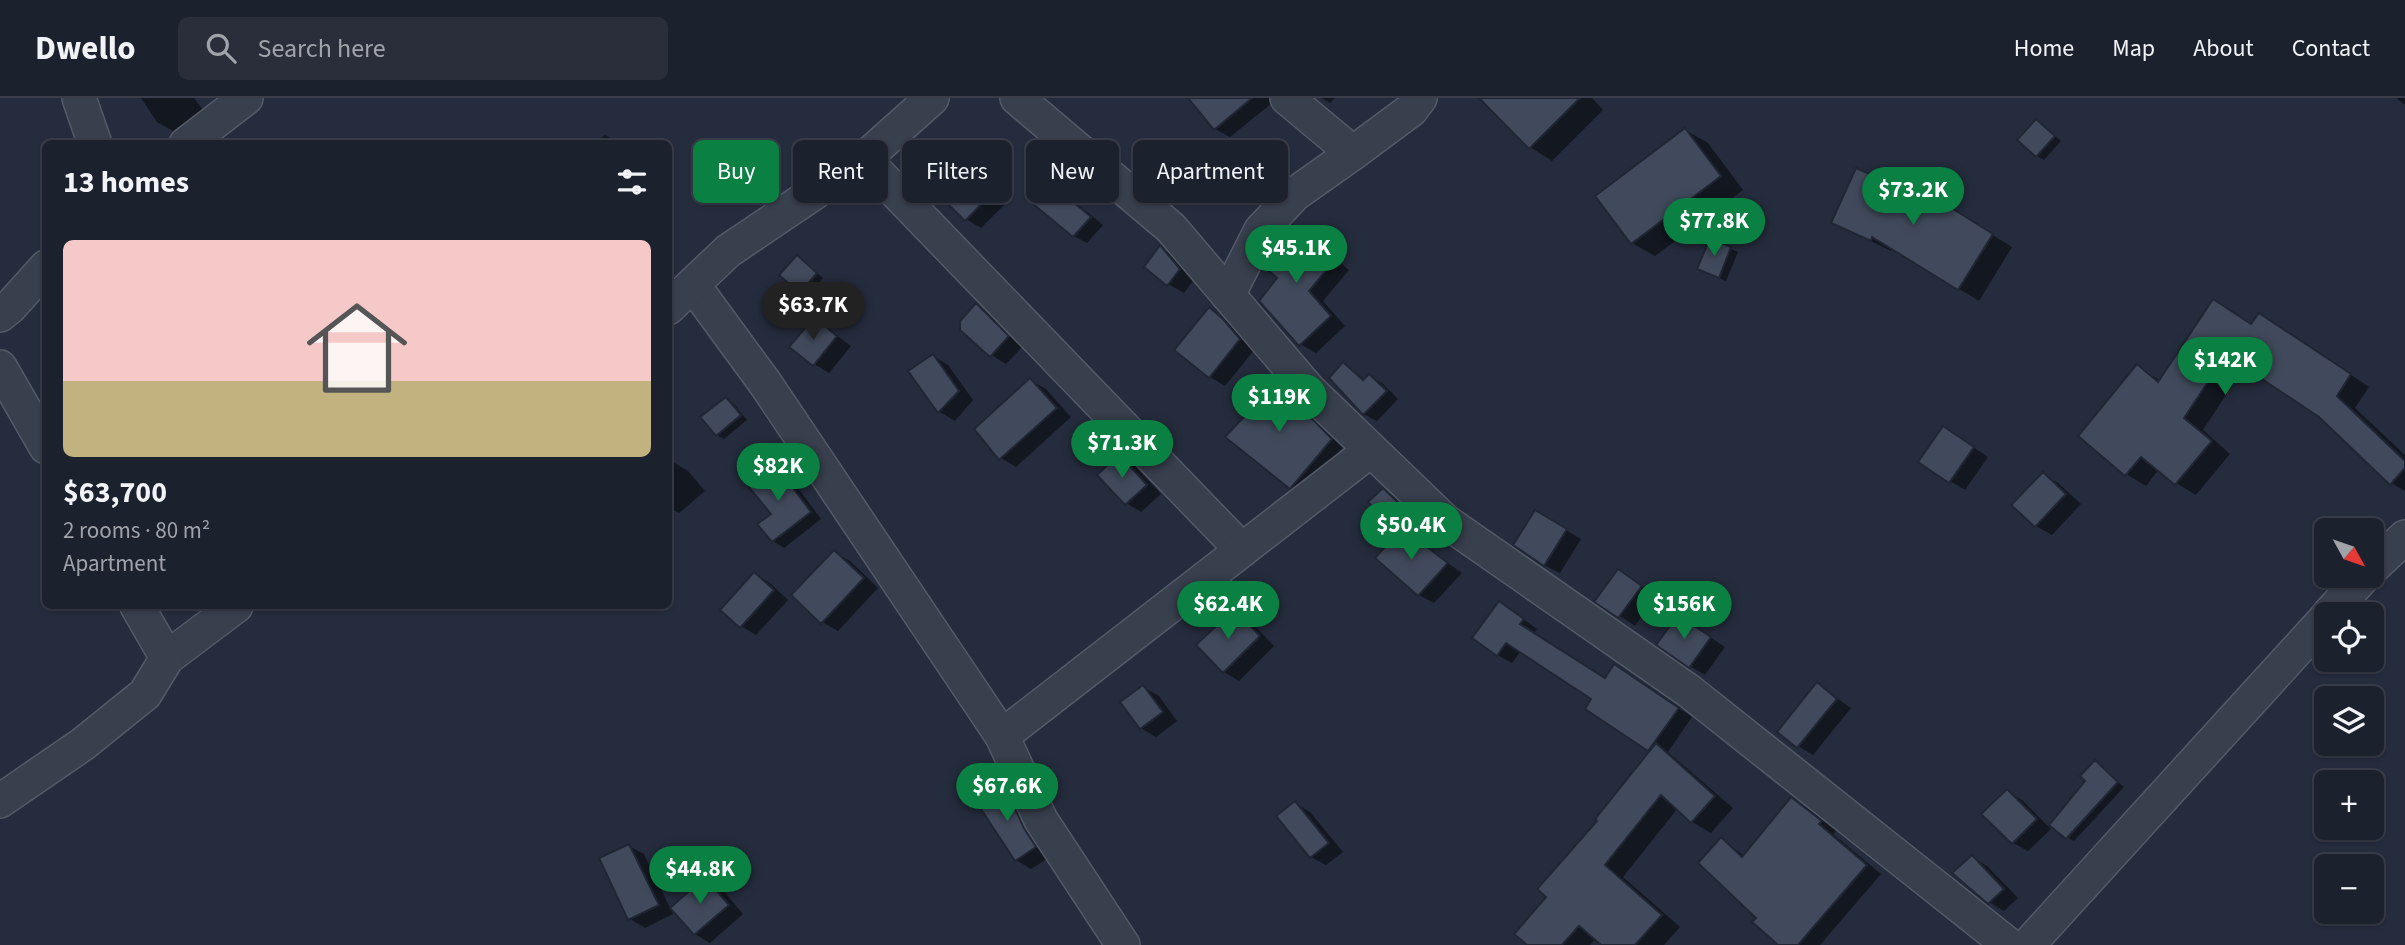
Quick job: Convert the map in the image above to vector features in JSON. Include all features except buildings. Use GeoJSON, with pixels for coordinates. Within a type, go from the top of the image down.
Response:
{"type":"FeatureCollection","features":[{"type":"Feature","properties":{"kind":"street"},"geometry":{"type":"LineString","coordinates":[[79,98],[94,140]]}},
{"type":"Feature","properties":{"kind":"street"},"geometry":{"type":"LineString","coordinates":[[191,140],[246,98]]}},
{"type":"Feature","properties":{"kind":"street"},"geometry":{"type":"LineString","coordinates":[[885,140],[932,98]]}},
{"type":"Feature","properties":{"kind":"street"},"geometry":{"type":"LineString","coordinates":[[1017,98],[1171,228],[1309,390],[1445,521],[1689,691],[2008,945]]}},
{"type":"Feature","properties":{"kind":"street"},"geometry":{"type":"LineString","coordinates":[[1287,98],[1353,153]]}},
{"type":"Feature","properties":{"kind":"street"},"geometry":{"type":"LineString","coordinates":[[1228,295],[1261,230],[1295,194],[1410,110],[1420,98]]}},
{"type":"Feature","properties":{"kind":"street"},"geometry":{"type":"LineString","coordinates":[[888,184],[1242,550]]}},
{"type":"Feature","properties":{"kind":"street"},"geometry":{"type":"LineString","coordinates":[[672,305],[728,251],[799,203]]}},
{"type":"Feature","properties":{"kind":"street"},"geometry":{"type":"LineString","coordinates":[[0,315],[42,271]]}},
{"type":"Feature","properties":{"kind":"street"},"geometry":{"type":"LineString","coordinates":[[694,286],[765,383],[1002,736],[1041,820],[1124,945]]}},
{"type":"Feature","properties":{"kind":"street"},"geometry":{"type":"LineString","coordinates":[[0,367],[42,440]]}},
{"type":"Feature","properties":{"kind":"street"},"geometry":{"type":"LineString","coordinates":[[1002,736],[1371,450]]}},
{"type":"Feature","properties":{"kind":"street"},"geometry":{"type":"LineString","coordinates":[[2384,557],[2405,537]]}},
{"type":"Feature","properties":{"kind":"street"},"geometry":{"type":"LineString","coordinates":[[2340,602],[2353,588]]}},
{"type":"Feature","properties":{"kind":"street"},"geometry":{"type":"LineString","coordinates":[[139,609],[167,658]]}},
{"type":"Feature","properties":{"kind":"street"},"geometry":{"type":"LineString","coordinates":[[0,801],[83,744],[145,694],[167,658],[232,609]]}},
{"type":"Feature","properties":{"kind":"street"},"geometry":{"type":"LineString","coordinates":[[2028,945],[2314,630]]}}]}
